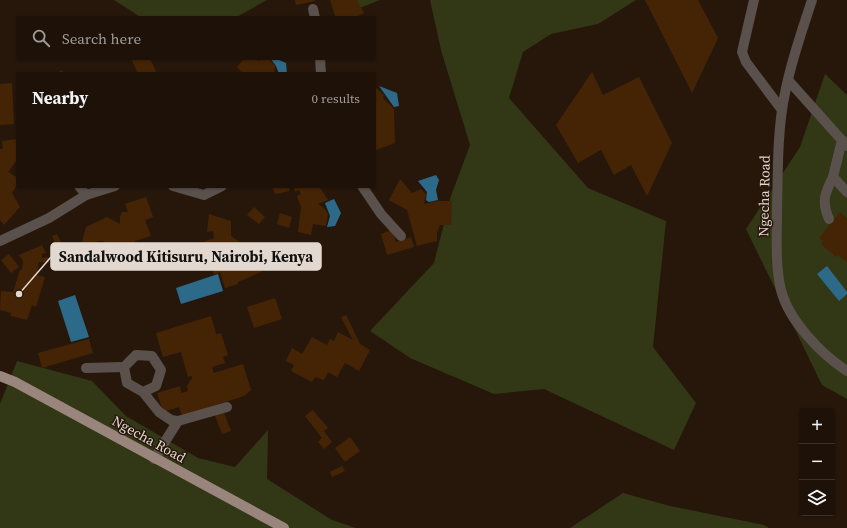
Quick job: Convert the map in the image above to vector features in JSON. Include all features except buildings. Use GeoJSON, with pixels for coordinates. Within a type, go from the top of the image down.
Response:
{"type":"FeatureCollection","features":[{"type":"Feature","properties":{"kind":"main road","name":"Ngecha Road"},"geometry":{"type":"LineString","coordinates":[[0,376],[85,420],[154,459],[284,528]]}},
{"type":"Feature","properties":{"kind":"street"},"geometry":{"type":"LineString","coordinates":[[754,0],[742,52],[746,62],[782,110]]}},
{"type":"Feature","properties":{"kind":"street","name":"Ngecha Road"},"geometry":{"type":"LineString","coordinates":[[812,0],[788,80],[782,110],[778,175],[778,270],[781,290],[788,306],[814,344],[825,355],[847,371]]}},
{"type":"Feature","properties":{"kind":"street"},"geometry":{"type":"LineString","coordinates":[[320,60],[321,72]]}},
{"type":"Feature","properties":{"kind":"street"},"geometry":{"type":"LineString","coordinates":[[788,80],[845,143],[833,177],[824,194],[826,212],[829,219]]}},
{"type":"Feature","properties":{"kind":"street"},"geometry":{"type":"LineString","coordinates":[[833,177],[847,192]]}},
{"type":"Feature","properties":{"kind":"street"},"geometry":{"type":"LineString","coordinates":[[81,188],[86,195]]}},
{"type":"Feature","properties":{"kind":"street"},"geometry":{"type":"LineString","coordinates":[[0,241],[48,218],[86,195],[109,188]]}},
{"type":"Feature","properties":{"kind":"street"},"geometry":{"type":"LineString","coordinates":[[179,188],[204,195],[218,188]]}},
{"type":"Feature","properties":{"kind":"street"},"geometry":{"type":"LineString","coordinates":[[363,188],[381,214],[401,236]]}},
{"type":"Feature","properties":{"kind":"street"},"geometry":{"type":"LineString","coordinates":[[86,368],[124,367],[136,355],[152,356],[161,370],[156,386],[143,392]]}},
{"type":"Feature","properties":{"kind":"street"},"geometry":{"type":"LineString","coordinates":[[124,367],[127,383],[143,392],[164,417],[171,420],[178,421],[227,407]]}},
{"type":"Feature","properties":{"kind":"street"},"geometry":{"type":"LineString","coordinates":[[154,459],[178,421]]}},
{"type":"Feature","properties":{"kind":"green space"},"geometry":{"type":"Polygon","coordinates":[[[114,0],[267,0],[239,16],[139,16],[114,0]]]}},
{"type":"Feature","properties":{"kind":"green space"},"geometry":{"type":"Polygon","coordinates":[[[344,0],[380,0],[357,9],[344,0]]]}},
{"type":"Feature","properties":{"kind":"green space"},"geometry":{"type":"Polygon","coordinates":[[[430,0],[636,0],[598,24],[551,34],[523,52],[509,98],[588,188],[666,221],[653,347],[696,403],[674,450],[544,389],[494,394],[410,358],[370,331],[434,263],[451,196],[470,145],[441,50],[430,0]]]}},
{"type":"Feature","properties":{"kind":"green space"},"geometry":{"type":"Polygon","coordinates":[[[825,74],[847,95],[847,399],[822,385],[746,229],[800,147],[825,74]]]}},
{"type":"Feature","properties":{"kind":"green space"},"geometry":{"type":"Polygon","coordinates":[[[17,361],[92,381],[126,416],[198,458],[235,467],[268,430],[267,479],[332,520],[356,528],[0,528],[0,404],[17,361]]]}},
{"type":"Feature","properties":{"kind":"green space"},"geometry":{"type":"Polygon","coordinates":[[[623,493],[670,506],[764,525],[769,528],[570,528],[623,493]]]}},
{"type":"Feature","properties":{"kind":"water"},"geometry":{"type":"Polygon","coordinates":[[[272,60],[279,60],[286,63],[287,72],[278,72],[272,60]]]}},
{"type":"Feature","properties":{"kind":"water"},"geometry":{"type":"Polygon","coordinates":[[[379,86],[397,93],[399,106],[394,107],[379,86]]]}},
{"type":"Feature","properties":{"kind":"water"},"geometry":{"type":"Polygon","coordinates":[[[436,175],[439,180],[436,190],[438,200],[429,202],[426,200],[427,192],[418,181],[436,175]]]}},
{"type":"Feature","properties":{"kind":"water"},"geometry":{"type":"Polygon","coordinates":[[[334,199],[341,213],[335,226],[327,227],[330,216],[325,203],[334,199]]]}},
{"type":"Feature","properties":{"kind":"water"},"geometry":{"type":"Polygon","coordinates":[[[827,266],[847,292],[847,294],[839,301],[817,274],[827,266]]]}},
{"type":"Feature","properties":{"kind":"water"},"geometry":{"type":"Polygon","coordinates":[[[218,274],[223,291],[181,304],[176,288],[218,274]]]}},
{"type":"Feature","properties":{"kind":"water"},"geometry":{"type":"Polygon","coordinates":[[[75,295],[89,337],[71,342],[58,301],[75,295]]]}},
{"type":"Feature","properties":{"kind":"place","name":"Sandalwood Kitisuru, Nairobi, Kenya"},"geometry":{"type":"Point","coordinates":[19,294]}}]}
